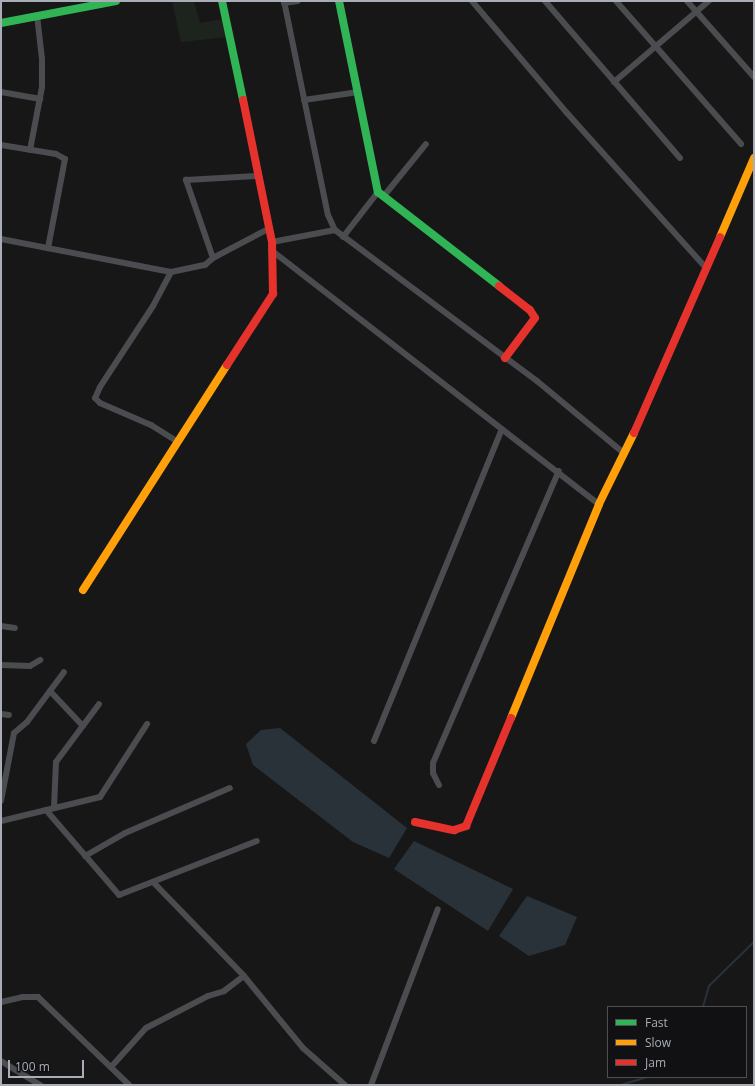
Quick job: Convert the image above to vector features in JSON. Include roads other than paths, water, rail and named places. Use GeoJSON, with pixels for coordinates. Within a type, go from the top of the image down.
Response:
{"type":"FeatureCollection","features":[{"type":"Feature","properties":{"kind":"street"},"geometry":{"type":"LineString","coordinates":[[1,22],[116,1]]}},
{"type":"Feature","properties":{"kind":"street"},"geometry":{"type":"LineString","coordinates":[[83,590],[273,294],[271,246],[222,1]]}},
{"type":"Feature","properties":{"kind":"street"},"geometry":{"type":"LineString","coordinates":[[298,1],[284,2],[328,215],[335,230],[506,358],[625,454]]}},
{"type":"Feature","properties":{"kind":"street"},"geometry":{"type":"LineString","coordinates":[[339,1],[380,194],[530,310],[535,318],[506,358]]}},
{"type":"Feature","properties":{"kind":"street"},"geometry":{"type":"LineString","coordinates":[[472,1],[572,119],[706,268]]}},
{"type":"Feature","properties":{"kind":"street"},"geometry":{"type":"LineString","coordinates":[[545,1],[680,158]]}},
{"type":"Feature","properties":{"kind":"street"},"geometry":{"type":"LineString","coordinates":[[616,1],[741,144]]}},
{"type":"Feature","properties":{"kind":"street"},"geometry":{"type":"LineString","coordinates":[[687,1],[754,77]]}},
{"type":"Feature","properties":{"kind":"street"},"geometry":{"type":"LineString","coordinates":[[614,82],[709,1]]}},
{"type":"Feature","properties":{"kind":"street"},"geometry":{"type":"LineString","coordinates":[[30,150],[40,99],[42,59],[37,15]]}},
{"type":"Feature","properties":{"kind":"street"},"geometry":{"type":"LineString","coordinates":[[1,92],[40,99]]}},
{"type":"Feature","properties":{"kind":"street"},"geometry":{"type":"LineString","coordinates":[[304,100],[358,92]]}},
{"type":"Feature","properties":{"kind":"street"},"geometry":{"type":"LineString","coordinates":[[343,237],[426,144]]}},
{"type":"Feature","properties":{"kind":"street"},"geometry":{"type":"LineString","coordinates":[[1,145],[56,154],[65,159],[48,248]]}},
{"type":"Feature","properties":{"kind":"street"},"geometry":{"type":"LineString","coordinates":[[415,822],[454,830],[460,830],[466,826],[599,504],[625,454],[754,158]]}},
{"type":"Feature","properties":{"kind":"street"},"geometry":{"type":"LineString","coordinates":[[213,258],[186,180],[258,176]]}},
{"type":"Feature","properties":{"kind":"street"},"geometry":{"type":"LineString","coordinates":[[1,239],[171,272],[205,265],[213,258],[268,229]]}},
{"type":"Feature","properties":{"kind":"street"},"geometry":{"type":"LineString","coordinates":[[271,246],[335,230]]}},
{"type":"Feature","properties":{"kind":"street"},"geometry":{"type":"LineString","coordinates":[[271,246],[599,504]]}},
{"type":"Feature","properties":{"kind":"street"},"geometry":{"type":"LineString","coordinates":[[171,272],[127,348],[100,387],[96,398],[100,403],[151,425],[178,441]]}},
{"type":"Feature","properties":{"kind":"street"},"geometry":{"type":"LineString","coordinates":[[374,741],[502,429]]}},
{"type":"Feature","properties":{"kind":"street"},"geometry":{"type":"LineString","coordinates":[[439,785],[433,773],[433,763],[560,472]]}},
{"type":"Feature","properties":{"kind":"street"},"geometry":{"type":"LineString","coordinates":[[1,626],[15,628]]}},
{"type":"Feature","properties":{"kind":"street"},"geometry":{"type":"LineString","coordinates":[[1,665],[30,666],[40,660]]}},
{"type":"Feature","properties":{"kind":"street"},"geometry":{"type":"LineString","coordinates":[[1,801],[14,733],[27,722],[64,672]]}},
{"type":"Feature","properties":{"kind":"street"},"geometry":{"type":"LineString","coordinates":[[50,691],[83,726]]}},
{"type":"Feature","properties":{"kind":"street"},"geometry":{"type":"LineString","coordinates":[[54,808],[55,766],[99,704]]}},
{"type":"Feature","properties":{"kind":"street"},"geometry":{"type":"LineString","coordinates":[[1,714],[10,715]]}},
{"type":"Feature","properties":{"kind":"street"},"geometry":{"type":"LineString","coordinates":[[1,821],[103,795],[147,724]]}},
{"type":"Feature","properties":{"kind":"street"},"geometry":{"type":"LineString","coordinates":[[85,856],[125,833],[230,788]]}},
{"type":"Feature","properties":{"kind":"street"},"geometry":{"type":"LineString","coordinates":[[46,810],[120,895],[154,883],[257,841]]}},
{"type":"Feature","properties":{"kind":"street"},"geometry":{"type":"LineString","coordinates":[[154,883],[244,976],[303,1048],[345,1085]]}},
{"type":"Feature","properties":{"kind":"street"},"geometry":{"type":"LineString","coordinates":[[371,1085],[438,909]]}},
{"type":"Feature","properties":{"kind":"street"},"geometry":{"type":"LineString","coordinates":[[111,1067],[146,1028],[208,996],[224,991],[244,976]]}},
{"type":"Feature","properties":{"kind":"street"},"geometry":{"type":"LineString","coordinates":[[1,1002],[22,997],[38,997],[129,1085]]}},
{"type":"Feature","properties":{"kind":"street"},"geometry":{"type":"LineString","coordinates":[[1,1061],[40,1085]]}},
{"type":"Feature","properties":{"kind":"waterway"},"geometry":{"type":"LineString","coordinates":[[703,1006],[709,986],[754,942]]}},
{"type":"Feature","properties":{"kind":"waterway"},"geometry":{"type":"LineString","coordinates":[[621,1085],[644,1078]]}}]}
